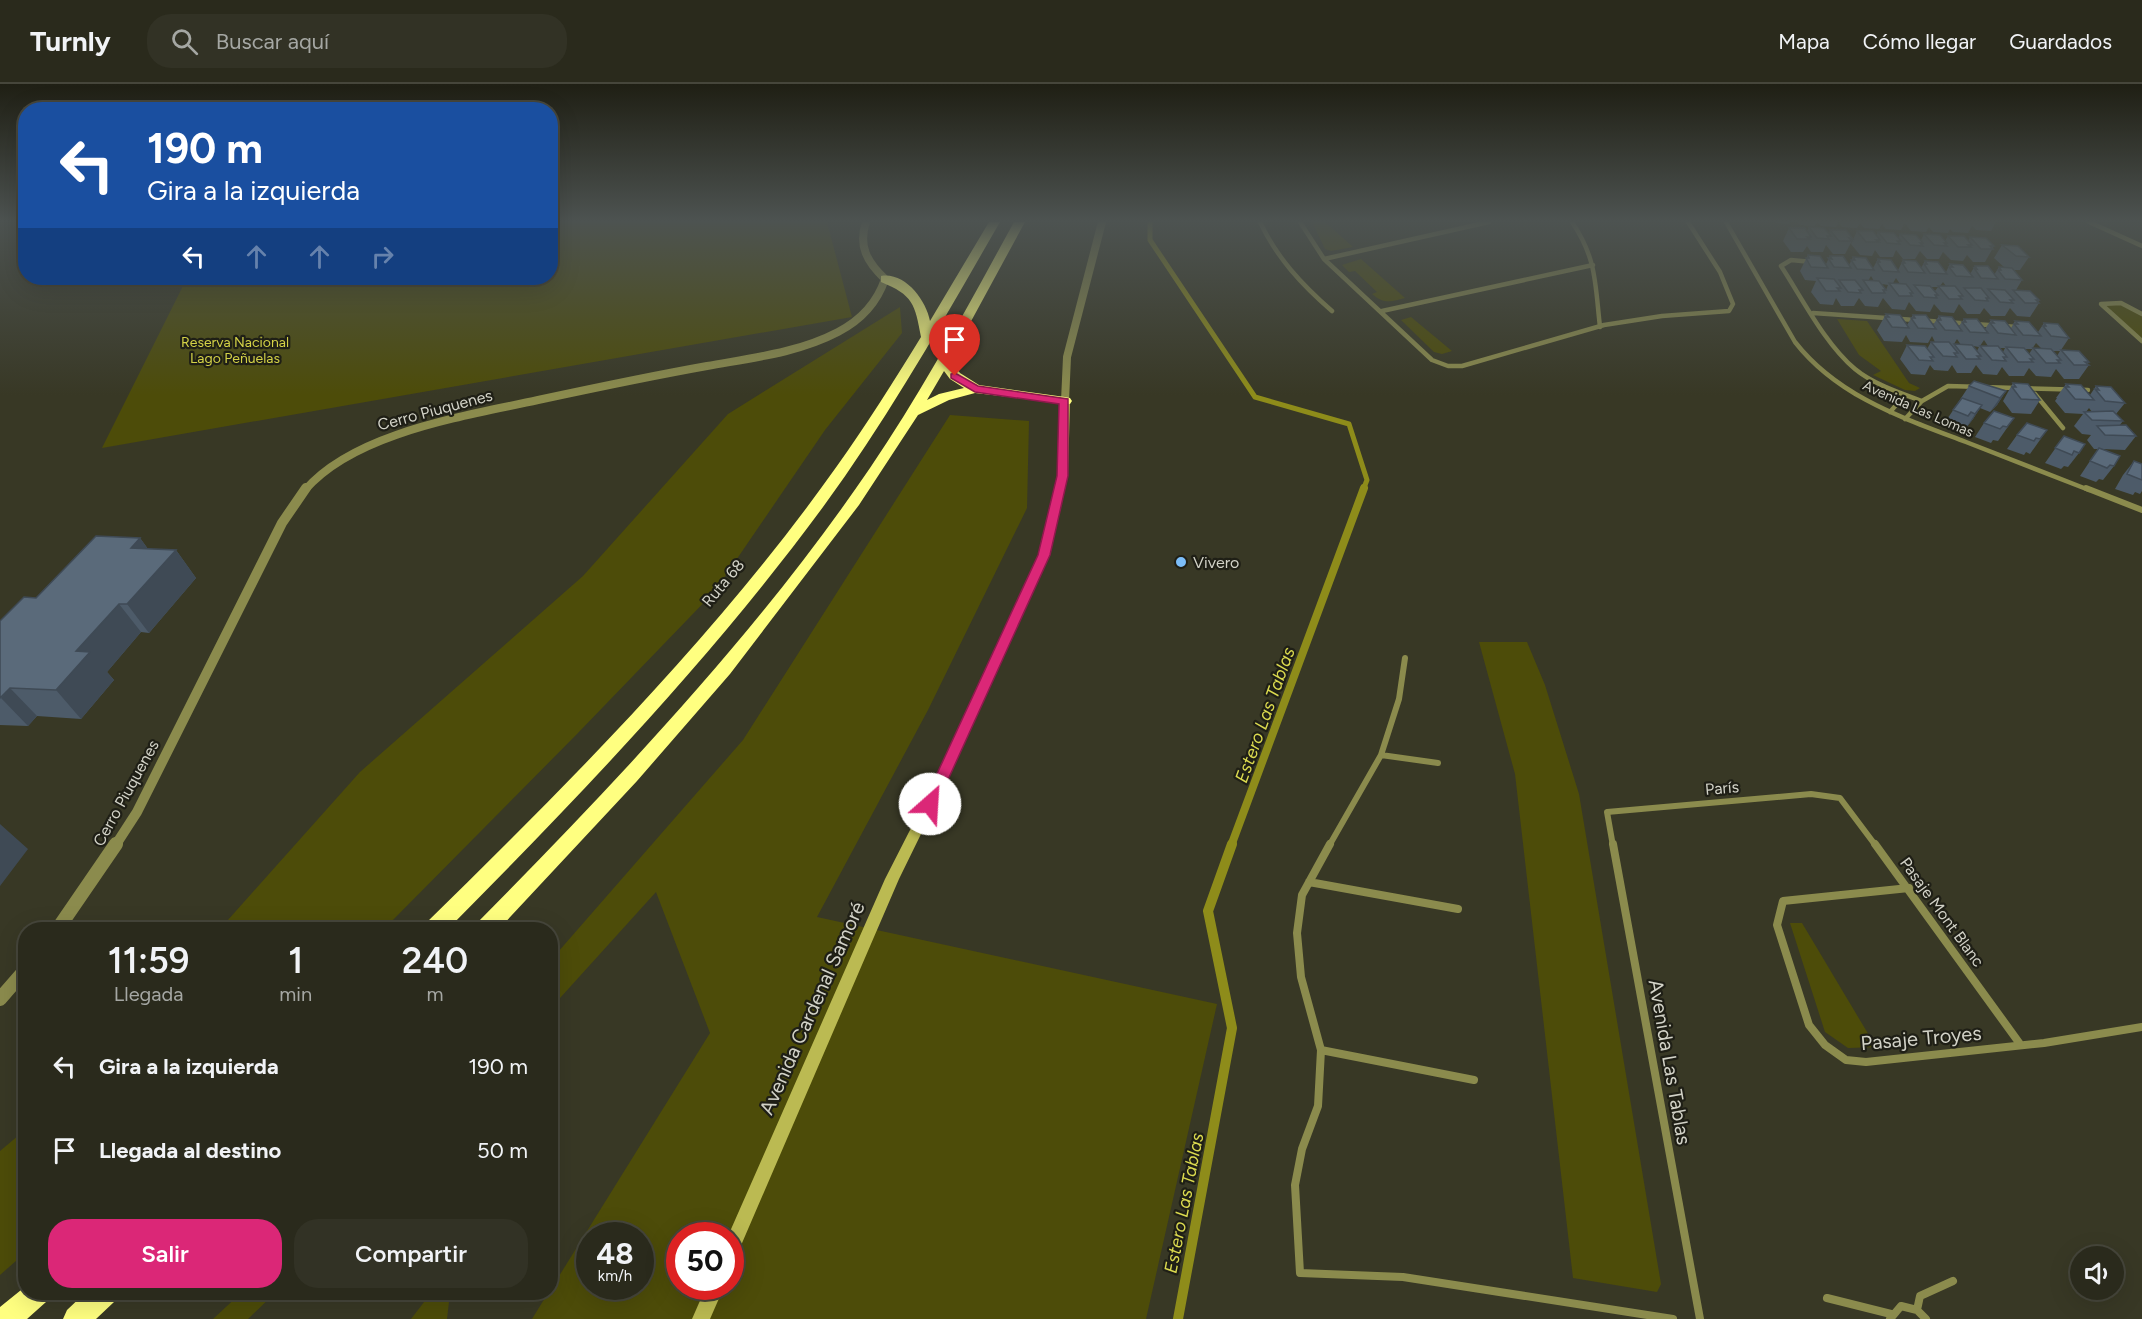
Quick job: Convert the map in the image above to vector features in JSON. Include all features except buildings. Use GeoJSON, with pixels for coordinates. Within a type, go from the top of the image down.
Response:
{"type":"FeatureCollection","features":[{"type":"Feature","properties":{"kind":"highway"},"geometry":{"type":"LineString","coordinates":[[886,280],[910,291],[920,302],[925,315],[927,337]]}},
{"type":"Feature","properties":{"kind":"highway","name":"Ruta 68"},"geometry":{"type":"LineString","coordinates":[[441,922],[610,748],[740,602],[837,476],[872,425],[961,280]]}},
{"type":"Feature","properties":{"kind":"highway"},"geometry":{"type":"LineString","coordinates":[[491,922],[631,773],[766,617],[855,501],[944,361],[988,280]]}},
{"type":"Feature","properties":{"kind":"highway"},"geometry":{"type":"LineString","coordinates":[[944,361],[955,376],[975,389]]}},
{"type":"Feature","properties":{"kind":"highway"},"geometry":{"type":"LineString","coordinates":[[911,414],[944,397],[975,389],[1065,401]]}},
{"type":"Feature","properties":{"kind":"highway"},"geometry":{"type":"LineString","coordinates":[[7,1319],[29,1300]]}},
{"type":"Feature","properties":{"kind":"highway"},"geometry":{"type":"LineString","coordinates":[[76,1319],[97,1300]]}},
{"type":"Feature","properties":{"kind":"main road","name":"Avenida Cardenal Samoré"},"geometry":{"type":"LineString","coordinates":[[743,1222],[892,879],[939,785],[1044,555],[1063,476],[1065,401]]}},
{"type":"Feature","properties":{"kind":"main road"},"geometry":{"type":"LineString","coordinates":[[701,1319],[709,1300]]}},
{"type":"Feature","properties":{"kind":"street","name":"Cerro Piuquenes"},"geometry":{"type":"LineString","coordinates":[[63,922],[137,812],[282,523],[292,506],[318,475],[351,454],[388,436],[444,421],[805,345],[839,331],[866,312],[880,296],[885,280]]}},
{"type":"Feature","properties":{"kind":"street"},"geometry":{"type":"LineString","coordinates":[[1065,401],[1067,357],[1087,280]]}},
{"type":"Feature","properties":{"kind":"street"},"geometry":{"type":"LineString","coordinates":[[1299,280],[1332,311]]}},
{"type":"Feature","properties":{"kind":"street"},"geometry":{"type":"LineString","coordinates":[[1347,280],[1432,360],[1448,366],[1462,366],[1599,327],[1652,317],[1709,315],[1729,311],[1733,304],[1723,280]]}},
{"type":"Feature","properties":{"kind":"street"},"geometry":{"type":"LineString","coordinates":[[1382,311],[1526,280]]}},
{"type":"Feature","properties":{"kind":"street"},"geometry":{"type":"LineString","coordinates":[[1594,280],[1599,327]]}},
{"type":"Feature","properties":{"kind":"street","name":"Avenida Las Lomas"},"geometry":{"type":"LineString","coordinates":[[1759,280],[1805,356],[1838,384],[1905,419],[2142,510]]}},
{"type":"Feature","properties":{"kind":"street"},"geometry":{"type":"LineString","coordinates":[[1790,280],[1832,344],[1855,369],[1905,395],[1922,401]]}},
{"type":"Feature","properties":{"kind":"street"},"geometry":{"type":"LineString","coordinates":[[2142,314],[2121,303],[2101,303],[2142,341]]}},
{"type":"Feature","properties":{"kind":"street"},"geometry":{"type":"LineString","coordinates":[[1813,313],[2022,327]]}},
{"type":"Feature","properties":{"kind":"street"},"geometry":{"type":"LineString","coordinates":[[1905,419],[1922,401],[1948,386],[2088,390]]}},
{"type":"Feature","properties":{"kind":"street"},"geometry":{"type":"LineString","coordinates":[[2031,388],[2063,429]]}},
{"type":"Feature","properties":{"kind":"street"},"geometry":{"type":"LineString","coordinates":[[1890,412],[1905,395]]}},
{"type":"Feature","properties":{"kind":"street"},"geometry":{"type":"LineString","coordinates":[[1405,658],[1399,699],[1381,755],[1302,895],[1297,933],[1300,977],[1321,1050],[1318,1106],[1302,1149],[1295,1185],[1300,1273],[1402,1277],[1673,1319]]}},
{"type":"Feature","properties":{"kind":"street"},"geometry":{"type":"LineString","coordinates":[[1381,755],[1438,763]]}},
{"type":"Feature","properties":{"kind":"street","name":"París"},"geometry":{"type":"LineString","coordinates":[[1607,812],[1811,794],[1840,798]]}},
{"type":"Feature","properties":{"kind":"street","name":"Pasaje Mont Blanc"},"geometry":{"type":"LineString","coordinates":[[1840,798],[1909,888],[2020,1044]]}},
{"type":"Feature","properties":{"kind":"street","name":"Avenida Las Tablas"},"geometry":{"type":"LineString","coordinates":[[1607,812],[1700,1319]]}},
{"type":"Feature","properties":{"kind":"street"},"geometry":{"type":"LineString","coordinates":[[1309,882],[1458,909]]}},
{"type":"Feature","properties":{"kind":"street","name":"Pasaje Troyes"},"geometry":{"type":"LineString","coordinates":[[1909,888],[1783,901],[1777,925],[1809,1025],[1825,1045],[1846,1060],[1866,1062],[2020,1044]]}},
{"type":"Feature","properties":{"kind":"street"},"geometry":{"type":"LineString","coordinates":[[0,999],[18,978]]}},
{"type":"Feature","properties":{"kind":"street"},"geometry":{"type":"LineString","coordinates":[[2020,1044],[2142,1027]]}},
{"type":"Feature","properties":{"kind":"street"},"geometry":{"type":"LineString","coordinates":[[1321,1050],[1474,1080]]}},
{"type":"Feature","properties":{"kind":"street"},"geometry":{"type":"LineString","coordinates":[[1917,1310],[1920,1296],[1953,1281]]}},
{"type":"Feature","properties":{"kind":"street"},"geometry":{"type":"LineString","coordinates":[[1827,1298],[1891,1317],[1901,1306],[1917,1310],[1926,1319]]}},
{"type":"Feature","properties":{"kind":"green space","name":"Reserva Nacional Lago Peñuelas"},"geometry":{"type":"Polygon","coordinates":[[[558,280],[842,280],[852,317],[102,448],[184,285],[558,285],[558,280]]]}},
{"type":"Feature","properties":{"kind":"green space"},"geometry":{"type":"Polygon","coordinates":[[[1364,280],[1384,280],[1405,298],[1384,301],[1372,294],[1377,292],[1364,280]]]}},
{"type":"Feature","properties":{"kind":"green space"},"geometry":{"type":"Polygon","coordinates":[[[2117,303],[2142,315],[2142,338],[2105,305],[2117,303]]]}},
{"type":"Feature","properties":{"kind":"green space"},"geometry":{"type":"Polygon","coordinates":[[[900,307],[902,333],[825,430],[715,591],[391,922],[226,922],[360,772],[583,576],[728,414],[900,307]]]}},
{"type":"Feature","properties":{"kind":"green space"},"geometry":{"type":"Polygon","coordinates":[[[1411,317],[1452,351],[1442,354],[1434,352],[1401,320],[1411,317]]]}},
{"type":"Feature","properties":{"kind":"green space"},"geometry":{"type":"Polygon","coordinates":[[[1837,319],[1867,321],[1909,383],[1920,388],[1915,391],[1905,390],[1873,375],[1881,371],[1859,355],[1837,319]]]}},
{"type":"Feature","properties":{"kind":"green space"},"geometry":{"type":"Polygon","coordinates":[[[950,415],[1029,421],[1027,508],[928,710],[817,917],[1217,1004],[1146,1319],[532,1319],[544,1300],[558,1300],[558,1278],[576,1249],[576,1300],[654,1300],[654,1222],[593,1222],[710,1033],[656,892],[558,1000],[558,952],[743,740],[950,415]]]}},
{"type":"Feature","properties":{"kind":"green space"},"geometry":{"type":"Polygon","coordinates":[[[1479,642],[1527,642],[1545,685],[1579,794],[1661,1284],[1657,1292],[1573,1278],[1515,774],[1479,642]]]}},
{"type":"Feature","properties":{"kind":"green space"},"geometry":{"type":"Polygon","coordinates":[[[1790,923],[1802,923],[1876,1047],[1848,1048],[1825,1032],[1790,923]]]}},
{"type":"Feature","properties":{"kind":"green space"},"geometry":{"type":"Polygon","coordinates":[[[18,1136],[18,1259],[0,1275],[0,1151],[18,1136]]]}},
{"type":"Feature","properties":{"kind":"green space"},"geometry":{"type":"Polygon","coordinates":[[[233,1300],[268,1300],[248,1319],[213,1319],[233,1300]]]}},
{"type":"Feature","properties":{"kind":"green space"},"geometry":{"type":"Polygon","coordinates":[[[426,1300],[449,1300],[447,1319],[411,1319],[426,1300]]]}},
{"type":"Feature","properties":{"kind":"waterway","name":"Estero Las Tablas"},"geometry":{"type":"LineString","coordinates":[[1177,280],[1255,397],[1349,424],[1367,480],[1363,490]]}},
{"type":"Feature","properties":{"kind":"waterway","name":"Estero Las Tablas"},"geometry":{"type":"LineString","coordinates":[[1231,846],[1364,488]]}},
{"type":"Feature","properties":{"kind":"waterway","name":"Estero Las Tablas"},"geometry":{"type":"LineString","coordinates":[[1178,1319],[1232,1028],[1208,911],[1232,844]]}},
{"type":"Feature","properties":{"kind":"place","name":"Vivero"},"geometry":{"type":"Point","coordinates":[1181,562]}},
{"type":"Feature","properties":{"kind":"route"},"geometry":{"type":"LineString","coordinates":[[930,804],[1044,555],[1063,476],[1065,401],[975,389],[955,376]]}}]}
